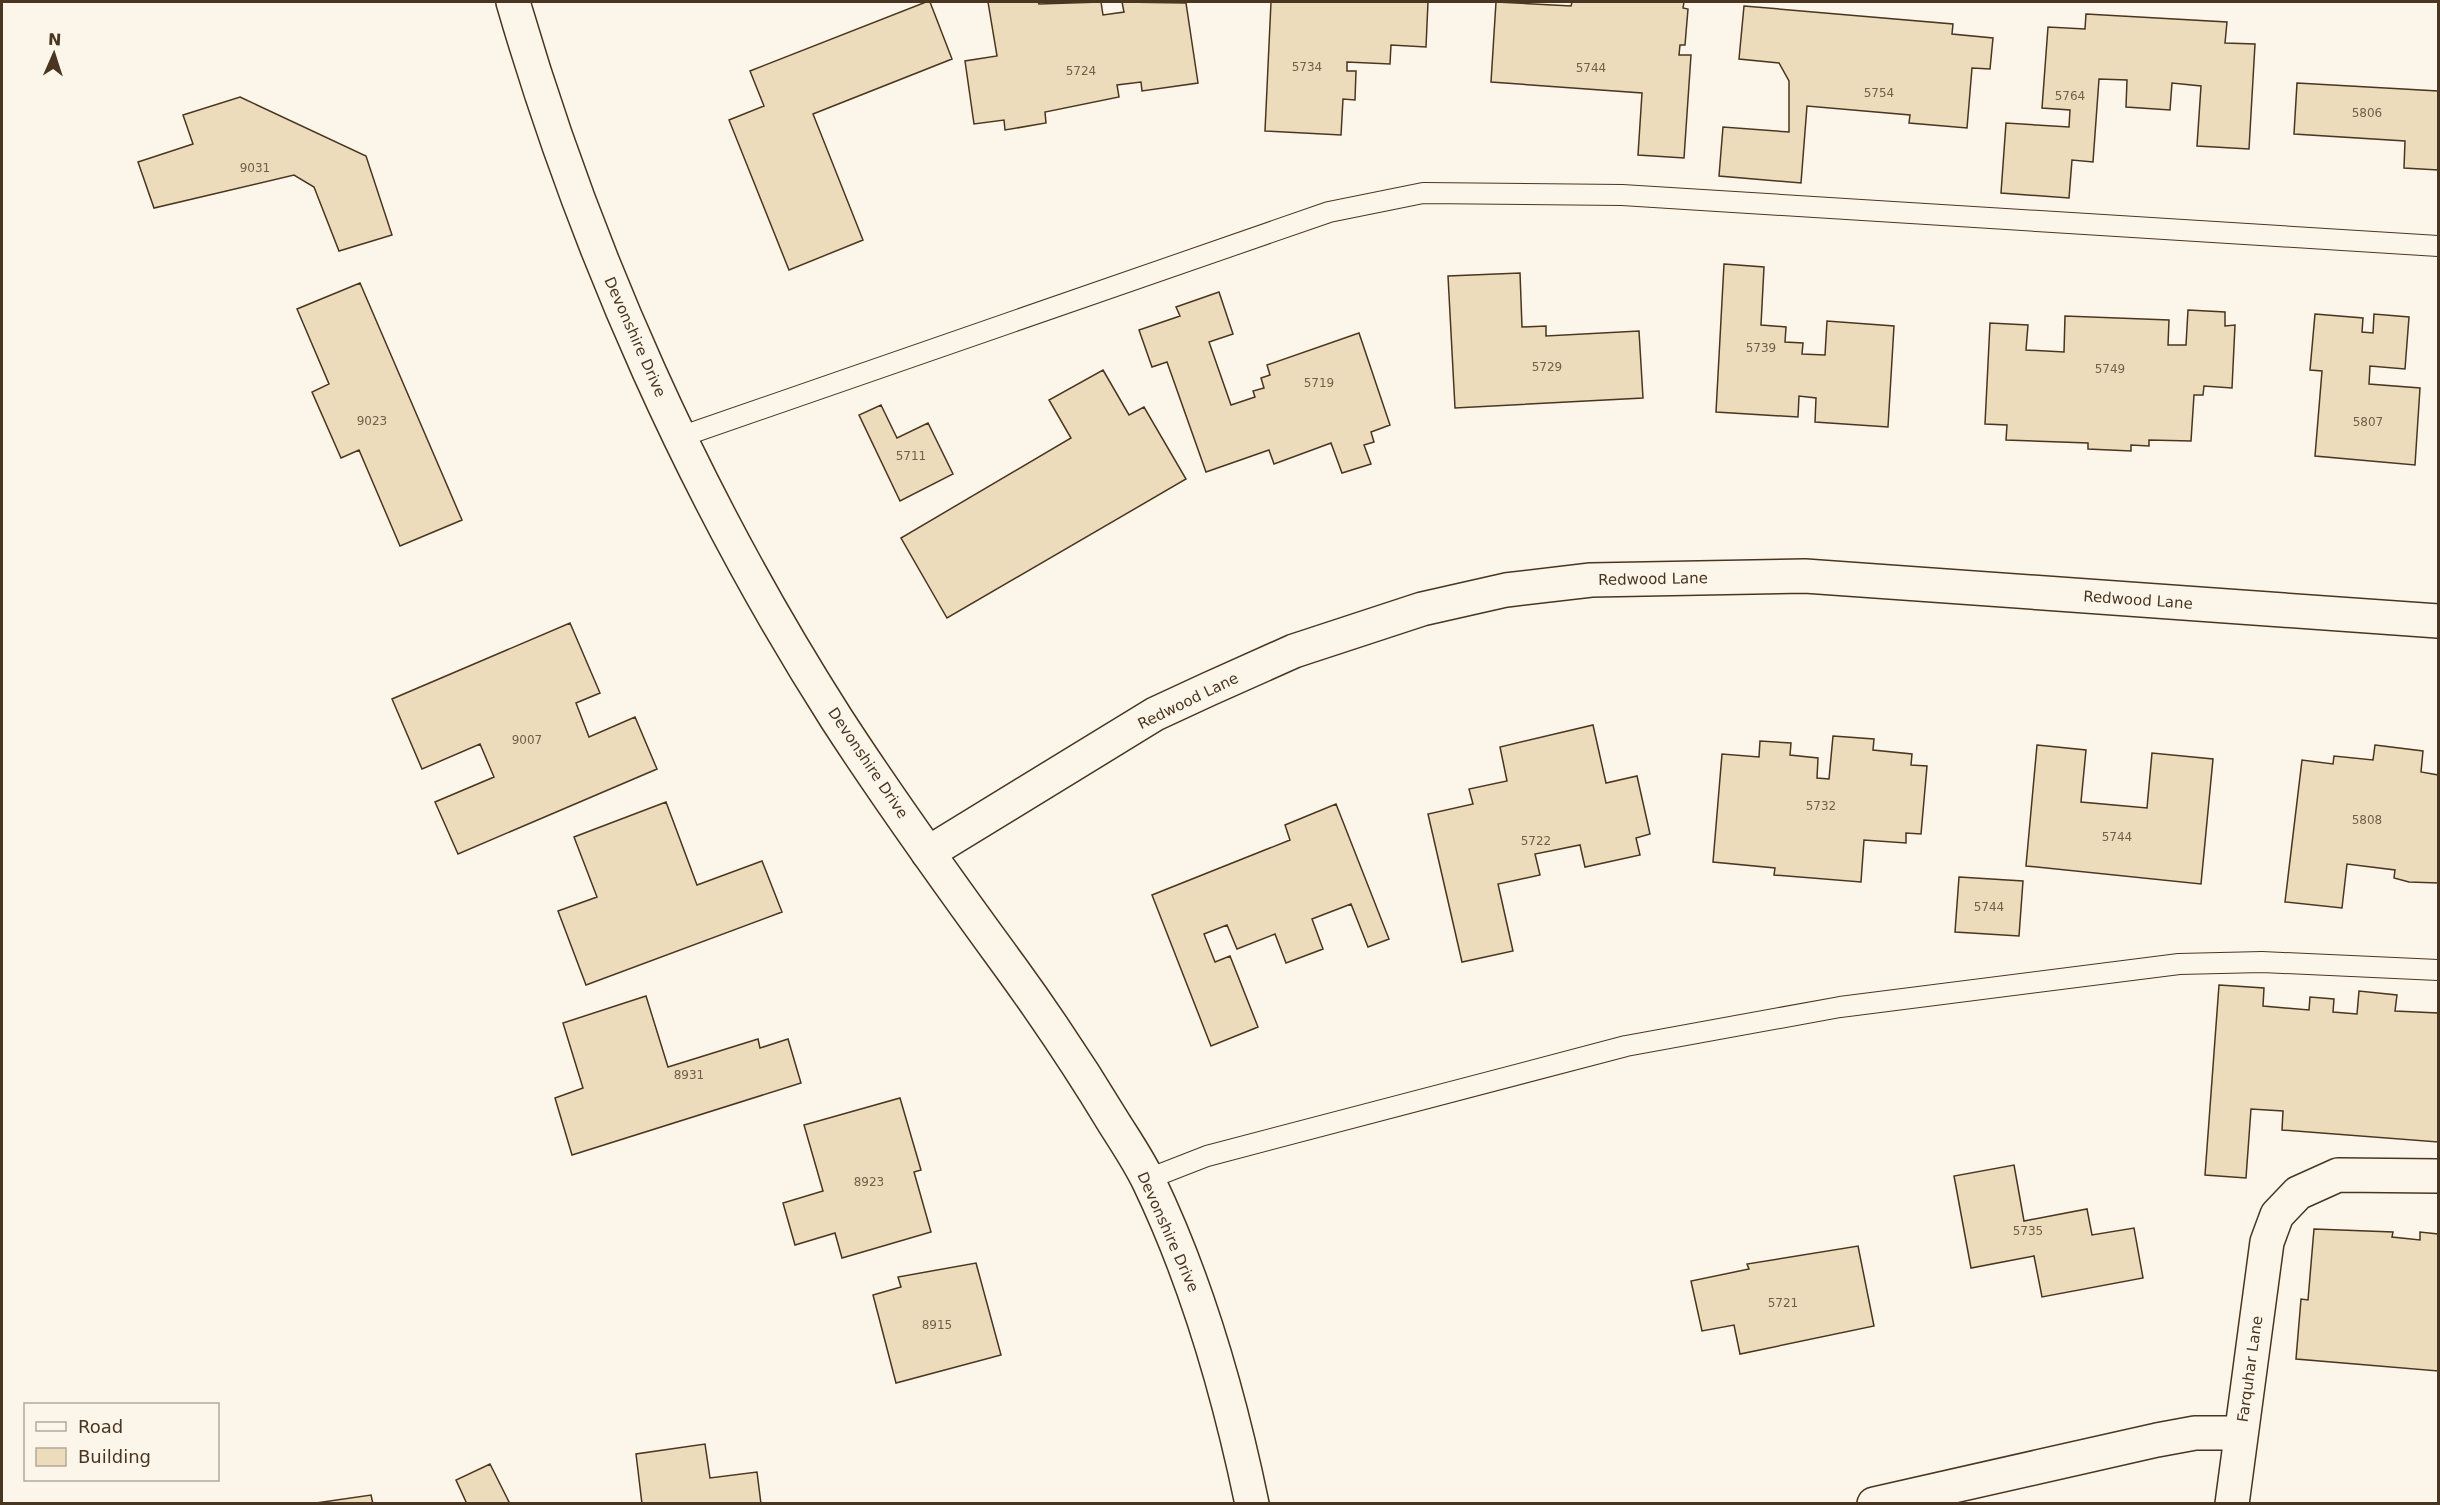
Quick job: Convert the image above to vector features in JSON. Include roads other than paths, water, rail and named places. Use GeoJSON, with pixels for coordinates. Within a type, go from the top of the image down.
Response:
{"type":"FeatureCollection","features":[{"type":"Feature","properties":{"kind":"street","name":"Devonshire Drive"},"geometry":{"type":"LineString","coordinates":[[513,2],[528,54],[611,286],[680,438],[769,605],[824,697],[928,853],[1068,1046],[1148,1179],[1200,1305],[1233,1409],[1252,1503]]}},
{"type":"Feature","properties":{"kind":"street","name":"Redwood Lane"},"geometry":{"type":"LineString","coordinates":[[928,853],[1155,714],[1209,689],[1294,651],[1422,609],[1506,590],[1591,580],[1805,576],[2439,621]]}},
{"type":"Feature","properties":{"kind":"street","name":"Farquhar Lane"},"geometry":{"type":"LineString","coordinates":[[1875,1503],[2157,1440],[2195,1433],[2241,1433],[2267,1242],[2277,1215],[2298,1193],[2338,1175],[2439,1176]]}},
{"type":"Feature","properties":{"kind":"street"},"geometry":{"type":"LineString","coordinates":[[2232,1503],[2241,1433]]}},
{"type":"Feature","properties":{"kind":"lane"},"geometry":{"type":"LineString","coordinates":[[680,438],[1329,212],[1423,193],[1622,195],[2439,246]]}},
{"type":"Feature","properties":{"kind":"lane"},"geometry":{"type":"LineString","coordinates":[[1148,1179],[1207,1156],[1626,1046],[1840,1007],[2179,964],[2262,962],[2439,970]]}}]}
